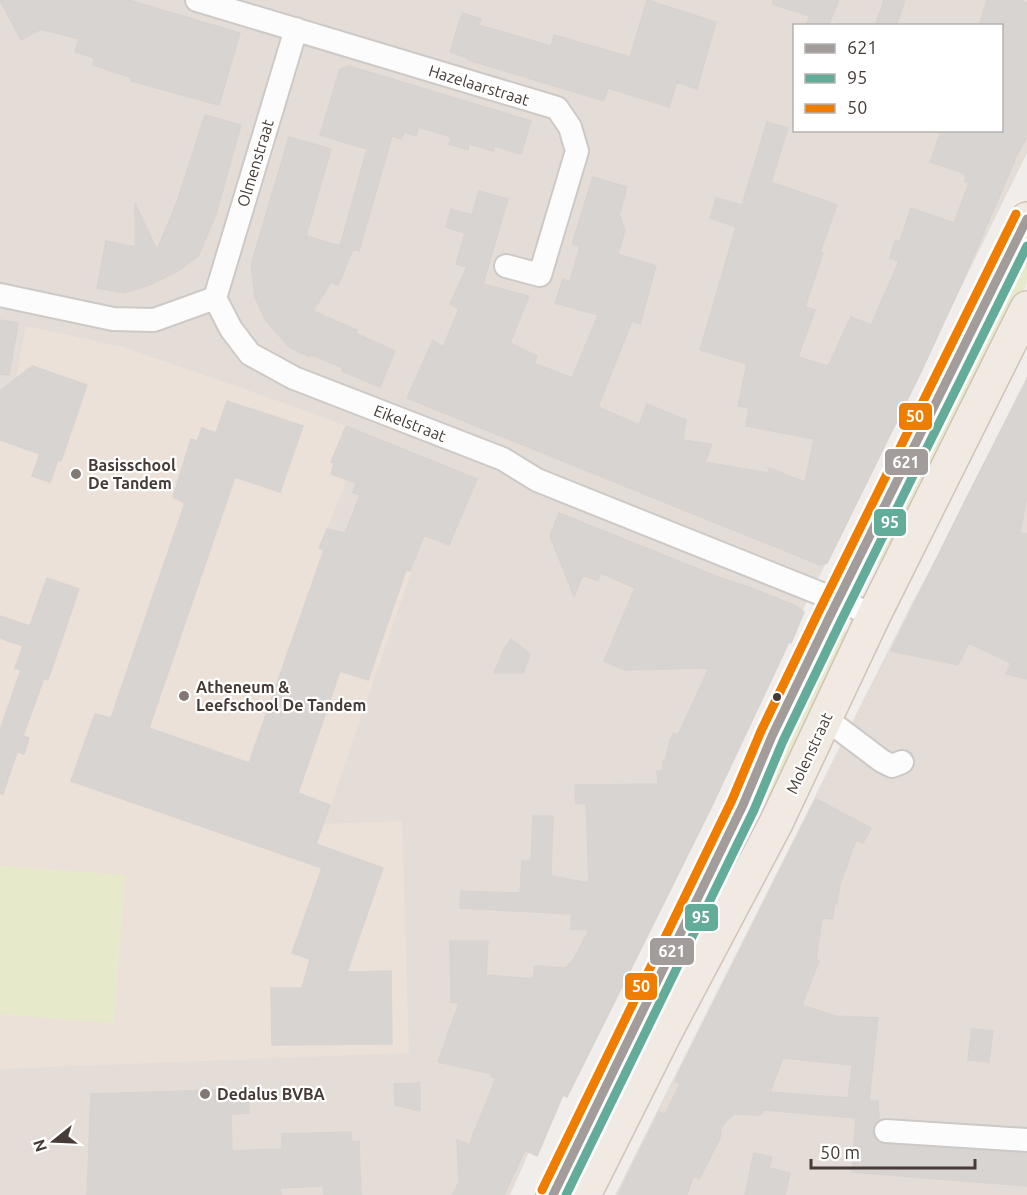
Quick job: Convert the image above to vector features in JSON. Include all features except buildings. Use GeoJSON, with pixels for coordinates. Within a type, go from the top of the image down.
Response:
{"type":"FeatureCollection","features":[{"type":"Feature","properties":{"kind":"main road"},"geometry":{"type":"LineString","coordinates":[[553,1195],[743,805],[772,736],[838,600],[1027,219]]}},
{"type":"Feature","properties":{"kind":"main road","name":"Molenstraat"},"geometry":{"type":"LineString","coordinates":[[584,1195],[665,1033],[776,823],[874,615],[1027,308]]}},
{"type":"Feature","properties":{"kind":"street","name":"Hazelaarstraat"},"geometry":{"type":"LineString","coordinates":[[196,0],[557,108],[570,127],[577,151],[540,276],[506,266]]}},
{"type":"Feature","properties":{"kind":"street","name":"Olmenstraat"},"geometry":{"type":"LineString","coordinates":[[215,298],[296,29]]}},
{"type":"Feature","properties":{"kind":"street"},"geometry":{"type":"LineString","coordinates":[[0,295],[113,319],[154,320],[215,298]]}},
{"type":"Feature","properties":{"kind":"street","name":"Eikelstraat"},"geometry":{"type":"LineString","coordinates":[[215,298],[231,329],[250,354],[294,378],[503,459],[537,480],[874,615]]}},
{"type":"Feature","properties":{"kind":"street"},"geometry":{"type":"LineString","coordinates":[[825,718],[882,761],[892,766],[902,762]]}},
{"type":"Feature","properties":{"kind":"street"},"geometry":{"type":"LineString","coordinates":[[886,1131],[1027,1140]]}},
{"type":"Feature","properties":{"kind":"shaded area"},"geometry":{"type":"Polygon","coordinates":[[[0,0],[1027,0],[1027,153],[739,740],[551,1103],[510,1195],[0,1195],[0,0]]]}},
{"type":"Feature","properties":{"kind":"shaded area","name":"Atheneum & Leefschool De Tandem"},"geometry":{"type":"Polygon","coordinates":[[[26,326],[123,347],[346,426],[332,461],[351,469],[322,541],[420,547],[324,824],[402,821],[409,1053],[0,1069],[0,398],[15,383],[26,326]]]}},
{"type":"Feature","properties":{"kind":"shaded area"},"geometry":{"type":"Polygon","coordinates":[[[1027,376],[1027,1195],[615,1195],[941,549],[1027,376]]]}},
{"type":"Feature","properties":{"kind":"green space"},"geometry":{"type":"Polygon","coordinates":[[[1027,243],[1027,283],[888,570],[873,561],[1027,243]]]}},
{"type":"Feature","properties":{"kind":"green space"},"geometry":{"type":"Polygon","coordinates":[[[844,629],[846,633],[834,670],[770,799],[765,799],[762,788],[840,630],[844,629]]]}},
{"type":"Feature","properties":{"kind":"green space"},"geometry":{"type":"Polygon","coordinates":[[[0,866],[125,875],[114,1023],[0,1014],[0,866]]]}},
{"type":"Feature","properties":{"kind":"transit line","name":"50"},"geometry":{"type":"LineString","coordinates":[[542,1190],[732,800],[761,731],[818,613],[1016,214]]}},
{"type":"Feature","properties":{"kind":"transit line","name":"621"},"geometry":{"type":"LineString","coordinates":[[553,1195],[743,805],[772,736],[829,618],[1027,219]]}},
{"type":"Feature","properties":{"kind":"transit line","name":"95"},"geometry":{"type":"LineString","coordinates":[[566,1195],[754,810],[783,741],[840,623],[1027,246]]}},
{"type":"Feature","properties":{"kind":"place","name":"Basisschool De Tandem"},"geometry":{"type":"Point","coordinates":[76,474]}},
{"type":"Feature","properties":{"kind":"place","name":"Atheneum & Leefschool De Tandem"},"geometry":{"type":"Point","coordinates":[184,696]}},
{"type":"Feature","properties":{"kind":"place","name":"Dedalus BVBA"},"geometry":{"type":"Point","coordinates":[205,1094]}}]}
